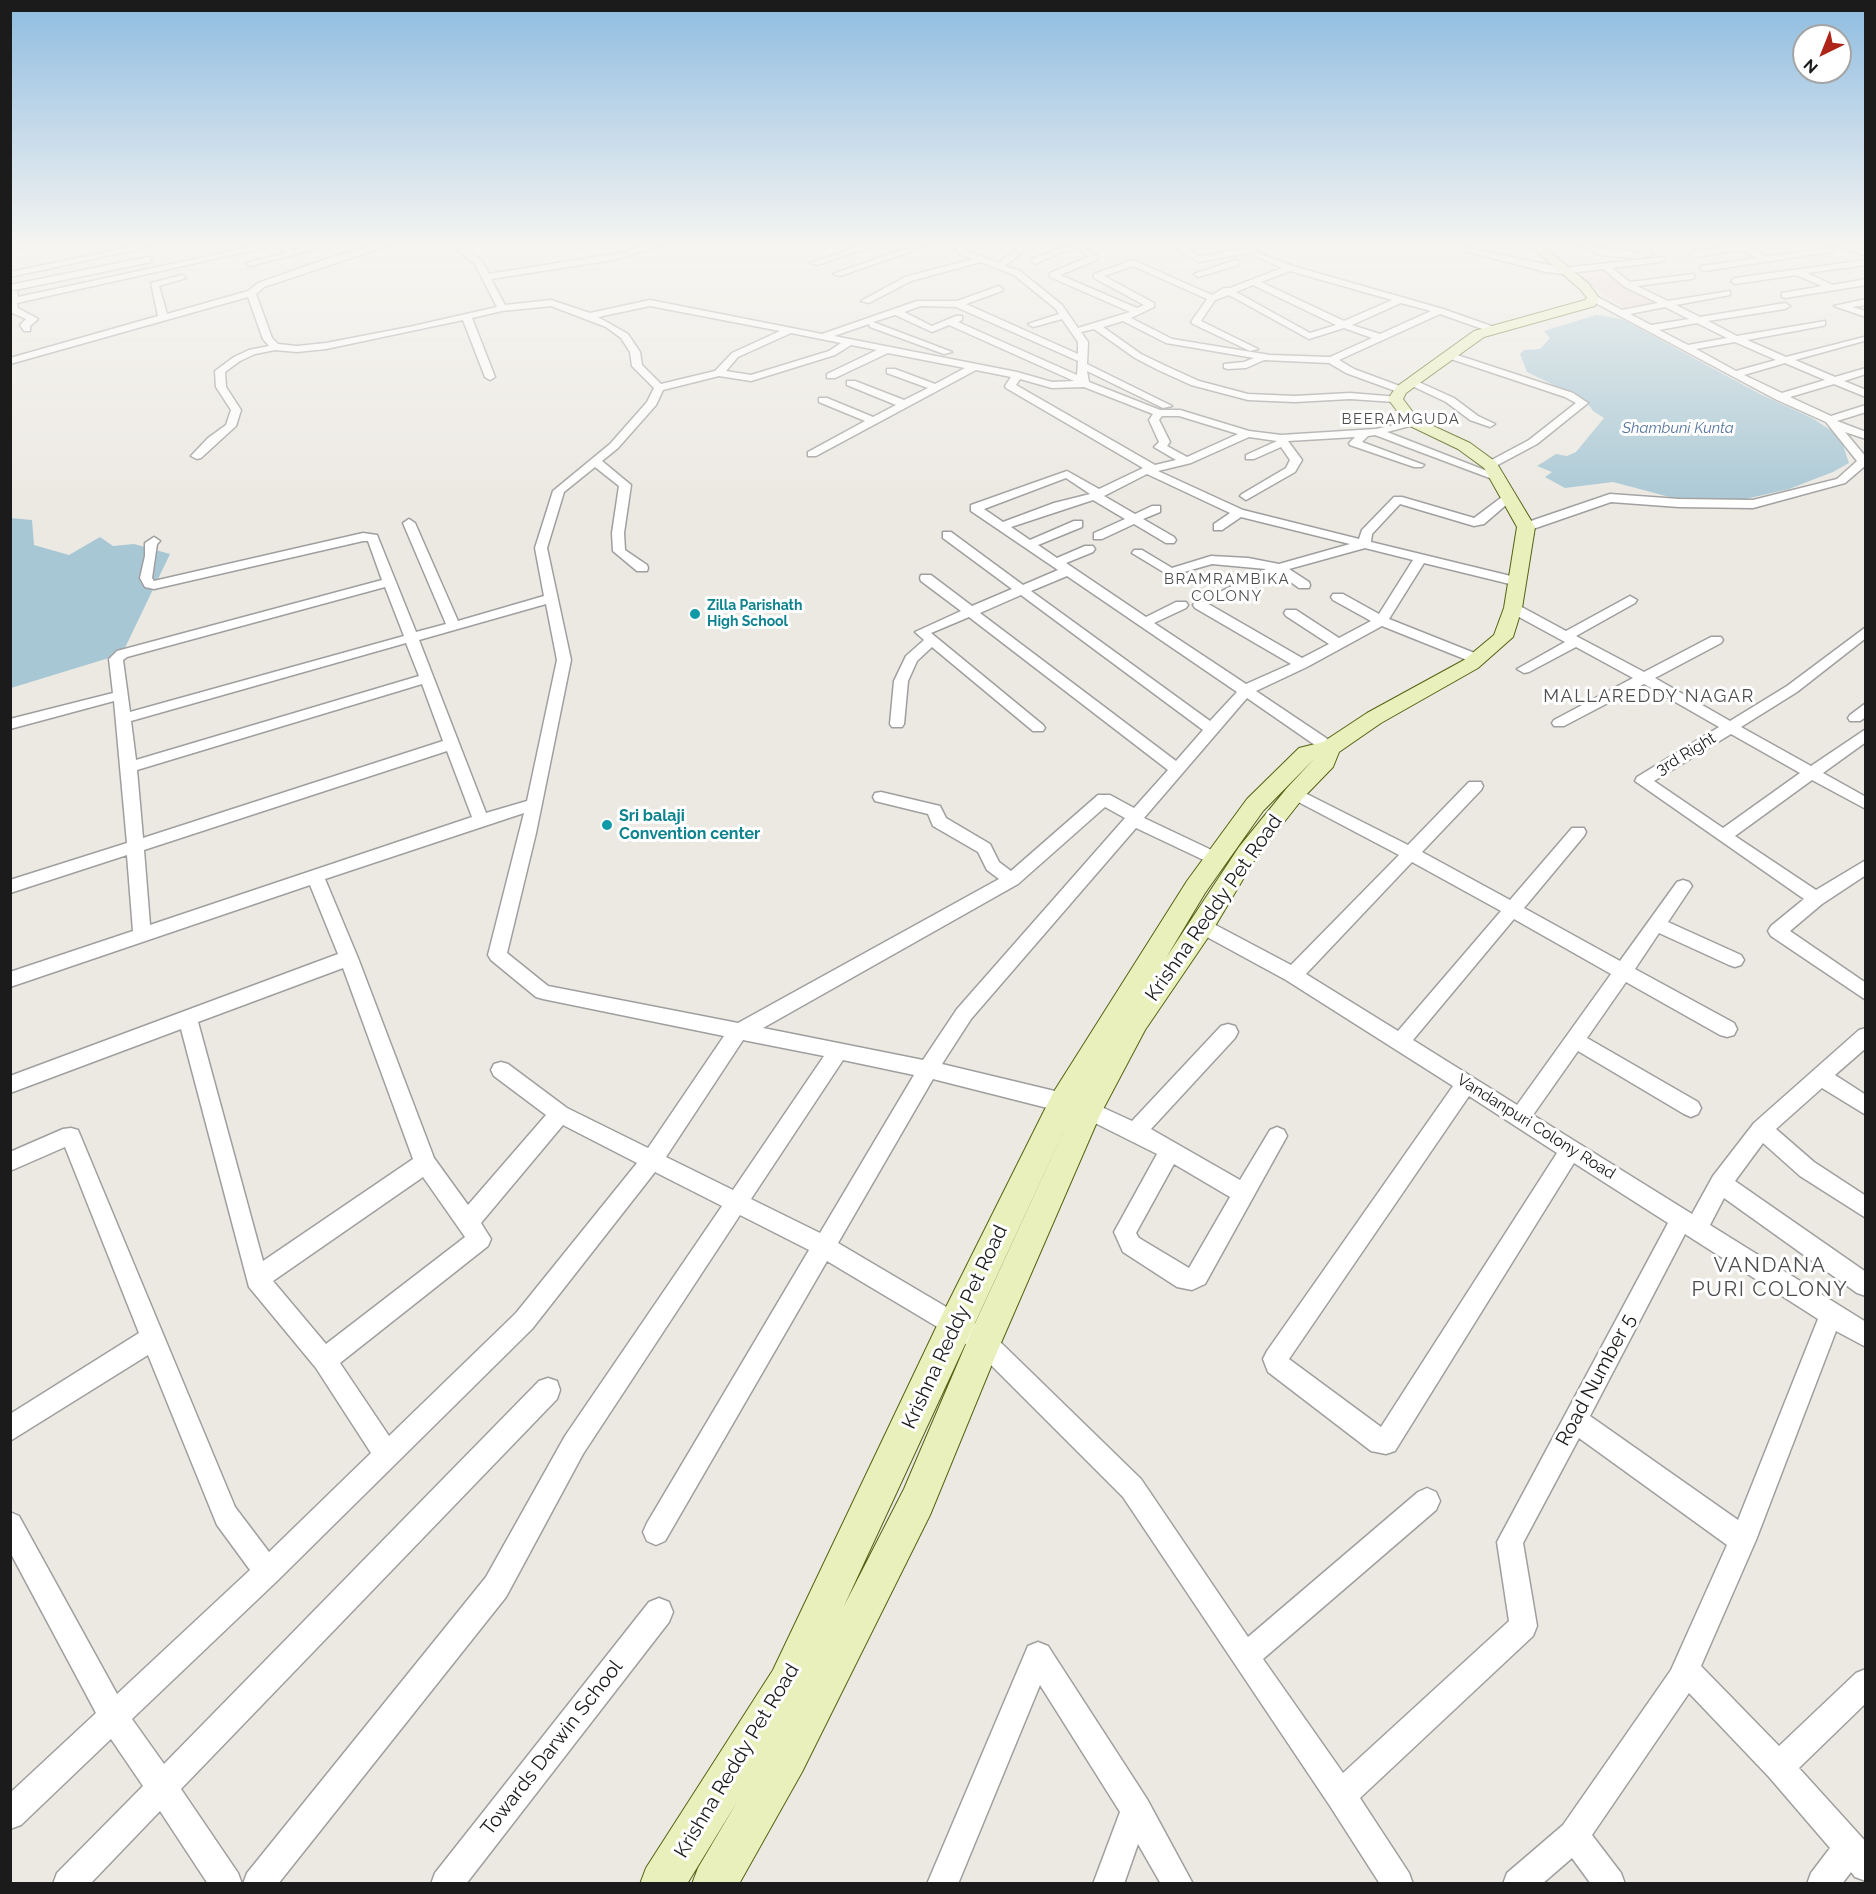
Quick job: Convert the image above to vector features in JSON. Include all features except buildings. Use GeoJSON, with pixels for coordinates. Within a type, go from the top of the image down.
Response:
{"type":"FeatureCollection","features":[{"type":"Feature","properties":{"kind":"main road"},"geometry":{"type":"LineString","coordinates":[[1330,748],[1374,718],[1477,660],[1503,638],[1513,608],[1526,527],[1495,471],[1464,446],[1413,422],[1403,390],[1479,334]]}},
{"type":"Feature","properties":{"kind":"main road","name":"Krishna Reddy Pet Road"},"geometry":{"type":"LineString","coordinates":[[714,1884],[787,1757],[917,1502],[984,1342],[1075,1106],[1202,926],[1247,853],[1294,793],[1325,762],[1330,748]]}},
{"type":"Feature","properties":{"kind":"main road","name":"Krishna Reddy Pet Road"},"geometry":{"type":"LineString","coordinates":[[662,1884],[788,1684],[955,1325],[1196,887],[1255,805],[1307,753],[1330,748]]}},
{"type":"Feature","properties":{"kind":"street"},"geometry":{"type":"LineString","coordinates":[[10,361],[105,334]]}},
{"type":"Feature","properties":{"kind":"street"},"geometry":{"type":"LineString","coordinates":[[266,334],[275,347]]}},
{"type":"Feature","properties":{"kind":"street"},"geometry":{"type":"LineString","coordinates":[[197,456],[212,440],[231,426],[236,410],[221,387],[220,371],[237,359],[252,352],[275,347],[297,349],[326,346],[382,334]]}},
{"type":"Feature","properties":{"kind":"street"},"geometry":{"type":"LineString","coordinates":[[474,334],[490,377]]}},
{"type":"Feature","properties":{"kind":"street"},"geometry":{"type":"LineString","coordinates":[[622,334],[635,352],[637,366],[659,388]]}},
{"type":"Feature","properties":{"kind":"street"},"geometry":{"type":"LineString","coordinates":[[719,372],[735,355],[780,334]]}},
{"type":"Feature","properties":{"kind":"street"},"geometry":{"type":"LineString","coordinates":[[816,334],[1017,375],[1052,386],[1084,383]]}},
{"type":"Feature","properties":{"kind":"street"},"geometry":{"type":"LineString","coordinates":[[825,336],[830,334]]}},
{"type":"Feature","properties":{"kind":"street"},"geometry":{"type":"LineString","coordinates":[[901,334],[949,353],[950,362]]}},
{"type":"Feature","properties":{"kind":"street"},"geometry":{"type":"LineString","coordinates":[[917,340],[930,334]]}},
{"type":"Feature","properties":{"kind":"street"},"geometry":{"type":"LineString","coordinates":[[977,334],[1084,383],[1159,413],[1180,413]]}},
{"type":"Feature","properties":{"kind":"street"},"geometry":{"type":"LineString","coordinates":[[1024,334],[1180,413],[1248,434],[1282,440],[1370,432],[1413,422]]}},
{"type":"Feature","properties":{"kind":"street"},"geometry":{"type":"LineString","coordinates":[[1078,334],[1083,342],[1084,383]]}},
{"type":"Feature","properties":{"kind":"street"},"geometry":{"type":"LineString","coordinates":[[1108,334],[1138,356],[1195,383],[1248,397],[1294,399],[1403,390]]}},
{"type":"Feature","properties":{"kind":"street"},"geometry":{"type":"LineString","coordinates":[[1156,334],[1169,341],[1267,357],[1331,360],[1390,334]]}},
{"type":"Feature","properties":{"kind":"street"},"geometry":{"type":"LineString","coordinates":[[1221,334],[1267,357]]}},
{"type":"Feature","properties":{"kind":"street"},"geometry":{"type":"LineString","coordinates":[[1371,334],[1382,338]]}},
{"type":"Feature","properties":{"kind":"street"},"geometry":{"type":"LineString","coordinates":[[1663,334],[1735,375],[1866,436]]}},
{"type":"Feature","properties":{"kind":"street"},"geometry":{"type":"LineString","coordinates":[[1727,334],[1866,394]]}},
{"type":"Feature","properties":{"kind":"street"},"geometry":{"type":"LineString","coordinates":[[1689,348],[1761,334]]}},
{"type":"Feature","properties":{"kind":"street"},"geometry":{"type":"LineString","coordinates":[[1735,375],[1861,339]]}},
{"type":"Feature","properties":{"kind":"street"},"geometry":{"type":"LineString","coordinates":[[659,388],[719,372],[751,378],[832,353],[849,342]]}},
{"type":"Feature","properties":{"kind":"street"},"geometry":{"type":"LineString","coordinates":[[831,376],[888,349]]}},
{"type":"Feature","properties":{"kind":"street"},"geometry":{"type":"LineString","coordinates":[[1370,432],[1495,471],[1583,403],[1569,395],[1451,356]]}},
{"type":"Feature","properties":{"kind":"street"},"geometry":{"type":"LineString","coordinates":[[1228,366],[1246,364],[1267,357]]}},
{"type":"Feature","properties":{"kind":"street"},"geometry":{"type":"LineString","coordinates":[[1331,360],[1350,371],[1403,390],[1450,400],[1474,418],[1490,423]]}},
{"type":"Feature","properties":{"kind":"street"},"geometry":{"type":"LineString","coordinates":[[812,454],[974,367]]}},
{"type":"Feature","properties":{"kind":"street"},"geometry":{"type":"LineString","coordinates":[[891,371],[935,387]]}},
{"type":"Feature","properties":{"kind":"street"},"geometry":{"type":"LineString","coordinates":[[1779,397],[1866,371]]}},
{"type":"Feature","properties":{"kind":"street"},"geometry":{"type":"LineString","coordinates":[[1017,375],[1010,386],[1150,469],[1239,513],[1518,582]]}},
{"type":"Feature","properties":{"kind":"street"},"geometry":{"type":"LineString","coordinates":[[850,383],[904,404]]}},
{"type":"Feature","properties":{"kind":"street"},"geometry":{"type":"LineString","coordinates":[[659,388],[652,403],[614,446],[559,491],[541,548],[564,660],[528,833],[497,955],[543,992],[596,1001],[737,1033],[928,1069],[1075,1106],[1136,1132],[1244,1194]]}},
{"type":"Feature","properties":{"kind":"street"},"geometry":{"type":"LineString","coordinates":[[823,400],[874,421]]}},
{"type":"Feature","properties":{"kind":"street"},"geometry":{"type":"LineString","coordinates":[[1832,422],[1866,408]]}},
{"type":"Feature","properties":{"kind":"street"},"geometry":{"type":"LineString","coordinates":[[1159,413],[1154,420],[1165,442],[1160,447],[1187,461]]}},
{"type":"Feature","properties":{"kind":"street"},"geometry":{"type":"LineString","coordinates":[[1526,527],[1610,498],[1679,503],[1753,504],[1841,481],[1864,461],[1832,422]]}},
{"type":"Feature","properties":{"kind":"street"},"geometry":{"type":"LineString","coordinates":[[1370,432],[1354,443],[1414,470],[1435,452]]}},
{"type":"Feature","properties":{"kind":"street"},"geometry":{"type":"LineString","coordinates":[[1003,526],[1097,495],[1150,469],[1187,461],[1248,434]]}},
{"type":"Feature","properties":{"kind":"street"},"geometry":{"type":"LineString","coordinates":[[1250,457],[1282,440]]}},
{"type":"Feature","properties":{"kind":"street"},"geometry":{"type":"LineString","coordinates":[[1246,496],[1291,470],[1296,460],[1282,440]]}},
{"type":"Feature","properties":{"kind":"street"},"geometry":{"type":"LineString","coordinates":[[595,461],[626,485],[618,533],[619,551],[642,568]]}},
{"type":"Feature","properties":{"kind":"street"},"geometry":{"type":"LineString","coordinates":[[1170,540],[1067,474],[975,508],[1070,570],[1330,748]]}},
{"type":"Feature","properties":{"kind":"street"},"geometry":{"type":"LineString","coordinates":[[1365,544],[1366,533],[1398,500],[1474,522],[1480,521],[1510,496]]}},
{"type":"Feature","properties":{"kind":"street"},"geometry":{"type":"LineString","coordinates":[[1098,536],[1156,509]]}},
{"type":"Feature","properties":{"kind":"street"},"geometry":{"type":"LineString","coordinates":[[1218,527],[1239,513]]}},
{"type":"Feature","properties":{"kind":"street"},"geometry":{"type":"LineString","coordinates":[[409,523],[453,625]]}},
{"type":"Feature","properties":{"kind":"street"},"geometry":{"type":"LineString","coordinates":[[1030,544],[1078,524]]}},
{"type":"Feature","properties":{"kind":"street"},"geometry":{"type":"LineString","coordinates":[[947,535],[1212,730]]}},
{"type":"Feature","properties":{"kind":"street"},"geometry":{"type":"LineString","coordinates":[[154,541],[151,543],[151,556],[146,578],[154,585],[368,537],[372,538],[481,820]]}},
{"type":"Feature","properties":{"kind":"street"},"geometry":{"type":"LineString","coordinates":[[1223,596],[1280,568],[1365,544]]}},
{"type":"Feature","properties":{"kind":"street"},"geometry":{"type":"LineString","coordinates":[[1058,562],[1089,549]]}},
{"type":"Feature","properties":{"kind":"street"},"geometry":{"type":"LineString","coordinates":[[1138,553],[1170,572],[1211,560],[1248,562],[1280,568],[1304,585]]}},
{"type":"Feature","properties":{"kind":"street"},"geometry":{"type":"LineString","coordinates":[[656,1532],[928,1069],[964,1014],[1246,690],[1302,664],[1381,621],[1421,557]]}},
{"type":"Feature","properties":{"kind":"street"},"geometry":{"type":"LineString","coordinates":[[1038,728],[922,632],[1070,570]]}},
{"type":"Feature","properties":{"kind":"street"},"geometry":{"type":"LineString","coordinates":[[926,578],[1178,770]]}},
{"type":"Feature","properties":{"kind":"street"},"geometry":{"type":"LineString","coordinates":[[142,935],[129,767],[116,659],[122,654],[388,582]]}},
{"type":"Feature","properties":{"kind":"street"},"geometry":{"type":"LineString","coordinates":[[1338,597],[1381,621],[1477,660]]}},
{"type":"Feature","properties":{"kind":"street"},"geometry":{"type":"LineString","coordinates":[[124,718],[550,599]]}},
{"type":"Feature","properties":{"kind":"street"},"geometry":{"type":"LineString","coordinates":[[1524,669],[1630,600]]}},
{"type":"Feature","properties":{"kind":"street"},"geometry":{"type":"LineString","coordinates":[[1200,604],[1302,664]]}},
{"type":"Feature","properties":{"kind":"street"},"geometry":{"type":"LineString","coordinates":[[1146,622],[1181,605]]}},
{"type":"Feature","properties":{"kind":"street"},"geometry":{"type":"LineString","coordinates":[[1513,608],[1642,677],[1810,775],[1866,804]]}},
{"type":"Feature","properties":{"kind":"street"},"geometry":{"type":"LineString","coordinates":[[1291,614],[1339,644]]}},
{"type":"Feature","properties":{"kind":"street","name":"3rd Right"},"geometry":{"type":"LineString","coordinates":[[1724,836],[1643,781],[1792,689],[1865,631]]}},
{"type":"Feature","properties":{"kind":"street"},"geometry":{"type":"LineString","coordinates":[[897,724],[901,681],[911,659],[932,640]]}},
{"type":"Feature","properties":{"kind":"street"},"geometry":{"type":"LineString","coordinates":[[1558,723],[1716,640]]}},
{"type":"Feature","properties":{"kind":"street"},"geometry":{"type":"LineString","coordinates":[[129,767],[428,678]]}},
{"type":"Feature","properties":{"kind":"street"},"geometry":{"type":"LineString","coordinates":[[10,724],[121,695]]}},
{"type":"Feature","properties":{"kind":"street"},"geometry":{"type":"LineString","coordinates":[[1816,899],[1724,836],[1866,734]]}},
{"type":"Feature","properties":{"kind":"street"},"geometry":{"type":"LineString","coordinates":[[10,887],[451,744]]}},
{"type":"Feature","properties":{"kind":"street"},"geometry":{"type":"LineString","coordinates":[[1293,975],[1475,786]]}},
{"type":"Feature","properties":{"kind":"street"},"geometry":{"type":"LineString","coordinates":[[1294,793],[1410,853],[1727,1029]]}},
{"type":"Feature","properties":{"kind":"street"},"geometry":{"type":"LineString","coordinates":[[881,797],[934,810],[939,822],[984,848],[993,866],[1011,880]]}},
{"type":"Feature","properties":{"kind":"street"},"geometry":{"type":"LineString","coordinates":[[10,1815],[268,1572],[524,1321],[653,1159],[737,1033],[1011,880],[1104,798],[1135,819],[1216,859]]}},
{"type":"Feature","properties":{"kind":"street"},"geometry":{"type":"LineString","coordinates":[[10,980],[481,820],[532,805]]}},
{"type":"Feature","properties":{"kind":"street"},"geometry":{"type":"LineString","coordinates":[[1400,1042],[1578,832]]}},
{"type":"Feature","properties":{"kind":"street"},"geometry":{"type":"LineString","coordinates":[[1866,866],[1816,899],[1777,931],[1866,993]]}},
{"type":"Feature","properties":{"kind":"street"},"geometry":{"type":"LineString","coordinates":[[315,876],[349,958],[425,1163],[480,1239],[324,1360]]}},
{"type":"Feature","properties":{"kind":"street"},"geometry":{"type":"LineString","coordinates":[[1520,1118],[1683,886]]}},
{"type":"Feature","properties":{"kind":"street"},"geometry":{"type":"LineString","coordinates":[[1656,924],[1735,960]]}},
{"type":"Feature","properties":{"kind":"street","name":"Vandanpuri Colony Road"},"geometry":{"type":"LineString","coordinates":[[1202,926],[1293,975],[1866,1336]]}},
{"type":"Feature","properties":{"kind":"street"},"geometry":{"type":"LineString","coordinates":[[10,1085],[349,958]]}},
{"type":"Feature","properties":{"kind":"street"},"geometry":{"type":"LineString","coordinates":[[188,1019],[257,1279],[324,1360],[387,1455]]}},
{"type":"Feature","properties":{"kind":"street"},"geometry":{"type":"LineString","coordinates":[[1136,1132],[1228,1032]]}},
{"type":"Feature","properties":{"kind":"street","name":"Road Number 5"},"geometry":{"type":"LineString","coordinates":[[1341,1795],[1523,1626],[1510,1542],[1575,1420],[1689,1224],[1761,1129],[1866,1036]]}},
{"type":"Feature","properties":{"kind":"street"},"geometry":{"type":"LineString","coordinates":[[1575,1040],[1691,1108]]}},
{"type":"Feature","properties":{"kind":"street"},"geometry":{"type":"LineString","coordinates":[[258,1884],[496,1587],[574,1445],[838,1051]]}},
{"type":"Feature","properties":{"kind":"street"},"geometry":{"type":"LineString","coordinates":[[501,1070],[560,1114],[825,1247],[984,1342],[1132,1488],[1341,1795],[1391,1881]]}},
{"type":"Feature","properties":{"kind":"street"},"geometry":{"type":"LineString","coordinates":[[1820,1076],[1866,1106]]}},
{"type":"Feature","properties":{"kind":"street"},"geometry":{"type":"LineString","coordinates":[[1466,1084],[1275,1359],[1276,1364],[1380,1442],[1386,1442],[1571,1149]]}},
{"type":"Feature","properties":{"kind":"street"},"geometry":{"type":"LineString","coordinates":[[468,1222],[560,1114]]}},
{"type":"Feature","properties":{"kind":"street"},"geometry":{"type":"LineString","coordinates":[[1761,1129],[1807,1168],[1866,1208]]}},
{"type":"Feature","properties":{"kind":"street"},"geometry":{"type":"LineString","coordinates":[[1170,1151],[1125,1232],[1131,1245],[1185,1279],[1192,1280],[1197,1276],[1277,1136]]}},
{"type":"Feature","properties":{"kind":"street"},"geometry":{"type":"LineString","coordinates":[[10,1162],[63,1138],[71,1137],[226,1516],[268,1572]]}},
{"type":"Feature","properties":{"kind":"street"},"geometry":{"type":"LineString","coordinates":[[257,1279],[425,1163]]}},
{"type":"Feature","properties":{"kind":"street"},"geometry":{"type":"LineString","coordinates":[[1721,1183],[1865,1285]]}},
{"type":"Feature","properties":{"kind":"street"},"geometry":{"type":"LineString","coordinates":[[1518,1884],[1574,1836],[1666,1703],[1686,1670],[1743,1540],[1831,1314]]}},
{"type":"Feature","properties":{"kind":"street"},"geometry":{"type":"LineString","coordinates":[[10,1429],[153,1338]]}},
{"type":"Feature","properties":{"kind":"street"},"geometry":{"type":"LineString","coordinates":[[68,1884],[163,1789],[548,1390]]}},
{"type":"Feature","properties":{"kind":"street"},"geometry":{"type":"LineString","coordinates":[[1575,1420],[1743,1540]]}},
{"type":"Feature","properties":{"kind":"street"},"geometry":{"type":"LineString","coordinates":[[1245,1657],[1427,1501]]}},
{"type":"Feature","properties":{"kind":"street"},"geometry":{"type":"LineString","coordinates":[[10,1525],[114,1717],[227,1884]]}},
{"type":"Feature","properties":{"kind":"street","name":"Towards Darwin School"},"geometry":{"type":"LineString","coordinates":[[446,1884],[659,1612]]}},
{"type":"Feature","properties":{"kind":"street"},"geometry":{"type":"LineString","coordinates":[[942,1884],[1038,1656],[1136,1810],[1178,1884]]}},
{"type":"Feature","properties":{"kind":"street"},"geometry":{"type":"LineString","coordinates":[[1686,1670],[1779,1767],[1858,1857],[1822,1884]]}},
{"type":"Feature","properties":{"kind":"street"},"geometry":{"type":"LineString","coordinates":[[1779,1767],[1866,1683]]}},
{"type":"Feature","properties":{"kind":"street"},"geometry":{"type":"LineString","coordinates":[[1108,1884],[1136,1810]]}},
{"type":"Feature","properties":{"kind":"street"},"geometry":{"type":"LineString","coordinates":[[1574,1836],[1610,1884]]}},
{"type":"Feature","properties":{"kind":"water","name":"Shambuni Kunta"},"geometry":{"type":"Polygon","coordinates":[[[1547,334],[1650,334],[1762,395],[1812,418],[1840,436],[1849,463],[1833,472],[1789,489],[1737,501],[1677,499],[1613,482],[1565,488],[1545,477],[1552,472],[1537,466],[1556,454],[1567,456],[1576,452],[1604,418],[1593,411],[1586,401],[1527,372],[1520,354],[1524,350],[1540,349],[1550,338],[1547,334]]]}},
{"type":"Feature","properties":{"kind":"water"},"geometry":{"type":"Polygon","coordinates":[[[10,518],[32,520],[34,545],[69,555],[100,537],[113,546],[134,544],[170,554],[122,654],[11,688],[10,518]]]}},
{"type":"Feature","properties":{"kind":"place","name":"Zilla Parishath High School"},"geometry":{"type":"Point","coordinates":[695,614]}},
{"type":"Feature","properties":{"kind":"place","name":"Sri balaji Convention center"},"geometry":{"type":"Point","coordinates":[607,825]}},
{"type":"Feature","properties":{"kind":"district","name":"BEERAMGUDA"},"geometry":{"type":"Point","coordinates":[1401,419]}},
{"type":"Feature","properties":{"kind":"district","name":"BRAMRAMBIKA COLONY"},"geometry":{"type":"Point","coordinates":[1227,588]}},
{"type":"Feature","properties":{"kind":"district","name":"MALLAREDDY NAGAR"},"geometry":{"type":"Point","coordinates":[1649,697]}},
{"type":"Feature","properties":{"kind":"district","name":"VANDANA PURI COLONY"},"geometry":{"type":"Point","coordinates":[1770,1278]}}]}
